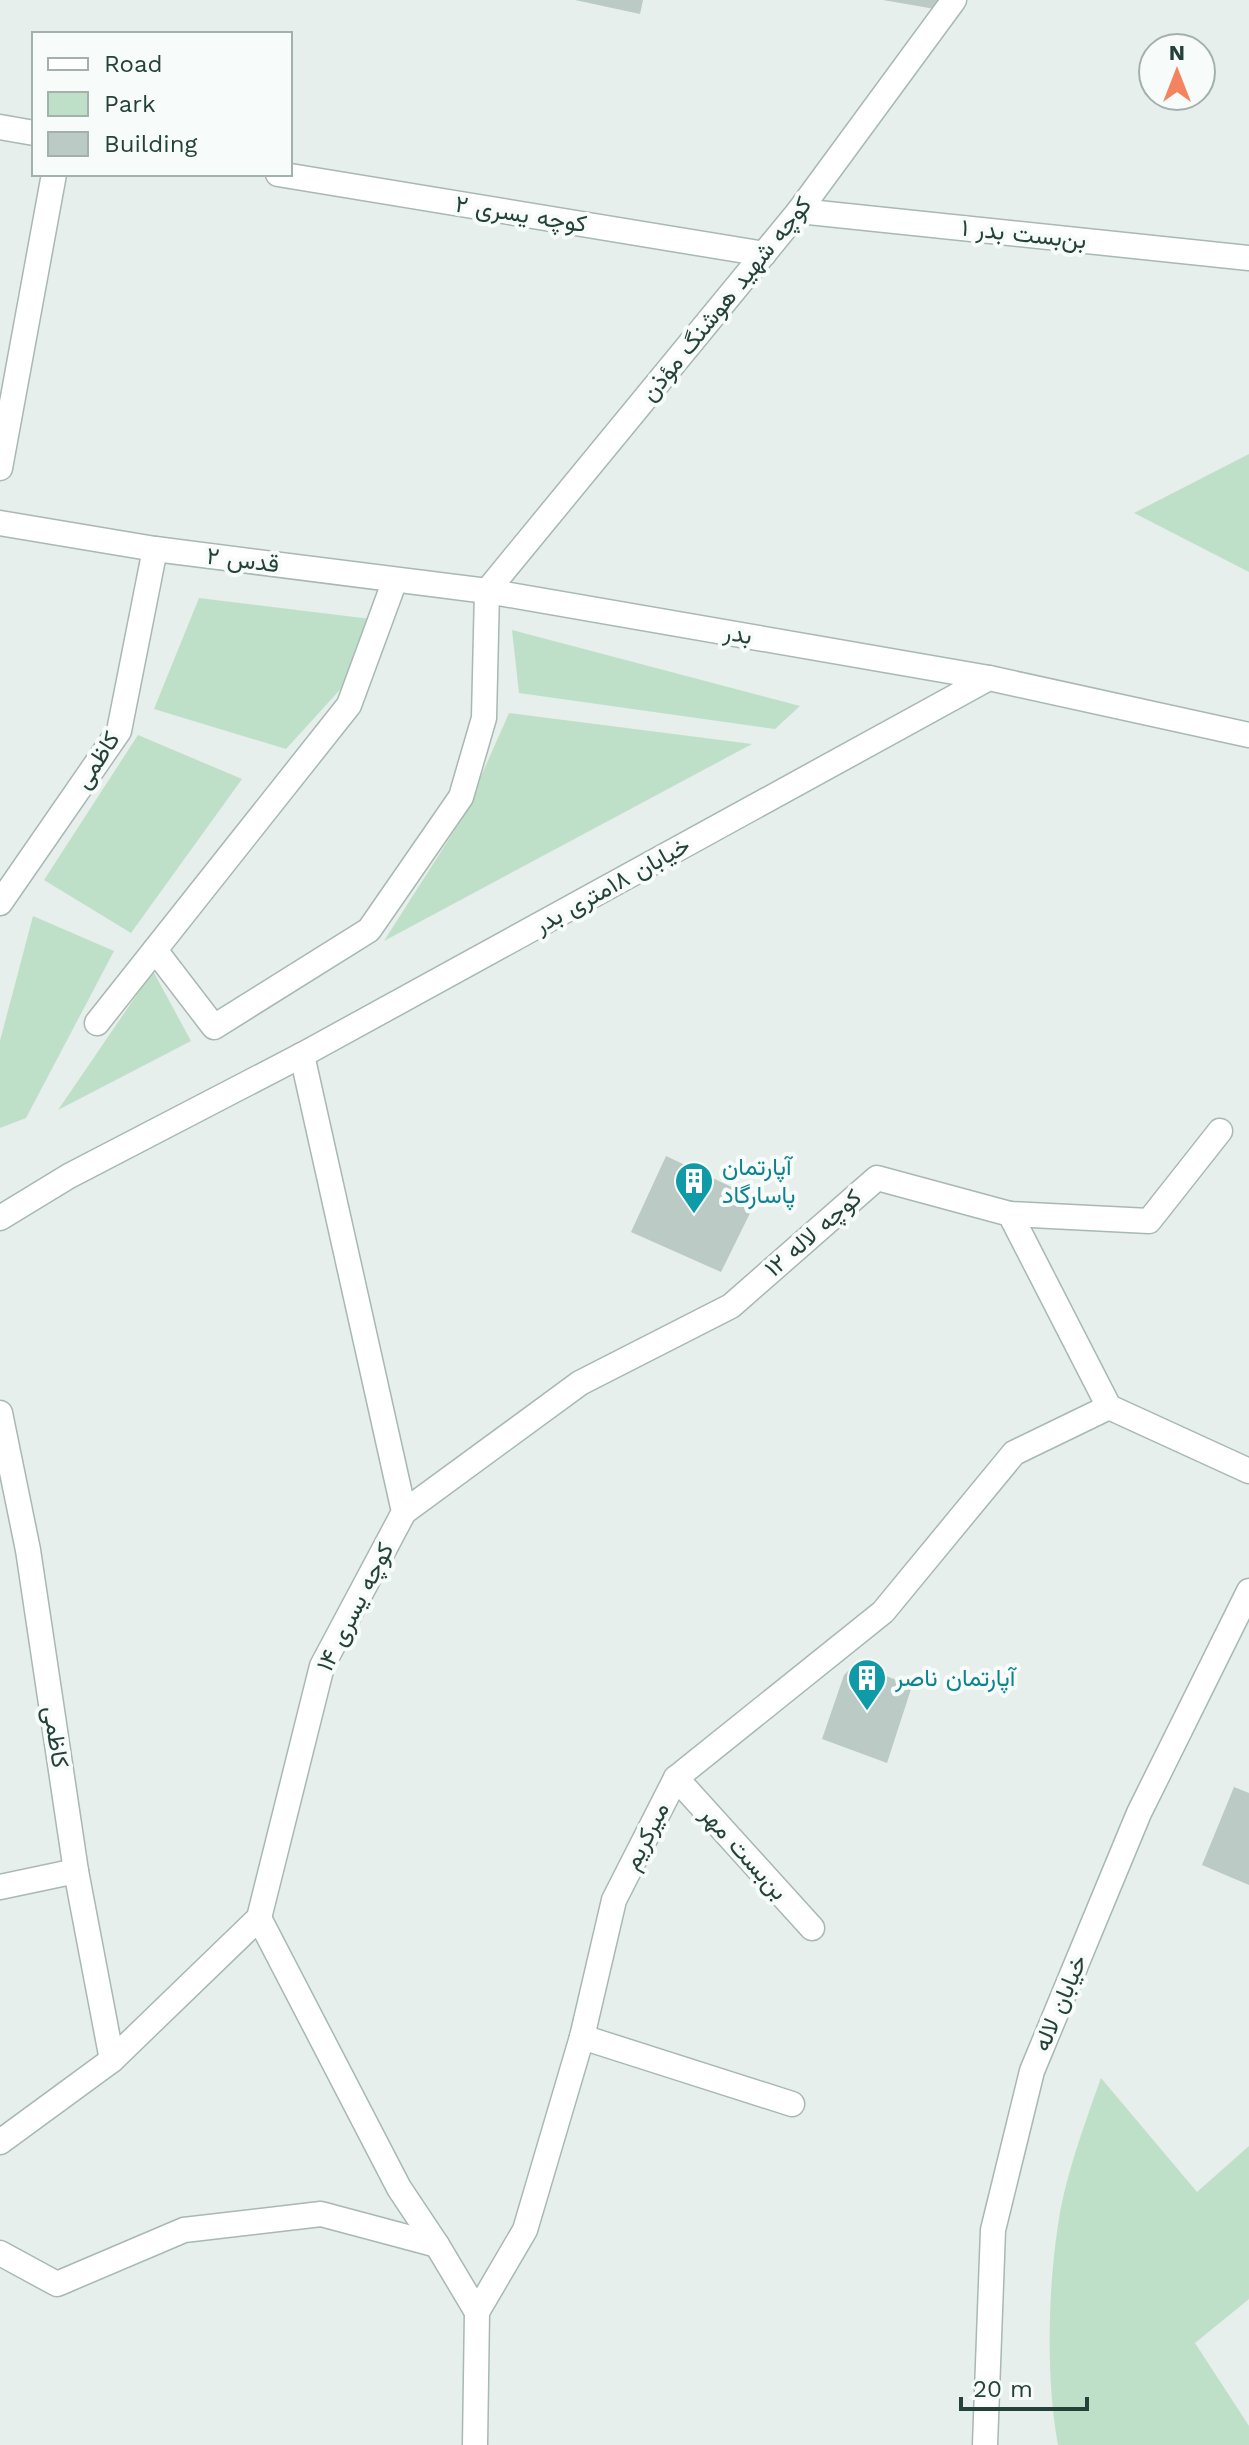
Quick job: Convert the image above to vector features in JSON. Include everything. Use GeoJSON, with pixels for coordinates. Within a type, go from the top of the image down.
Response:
{"type":"FeatureCollection","features":[{"type":"Feature","properties":{"kind":"street","name":"کوچه شهید هوشنگ مؤذن"},"geometry":{"type":"LineString","coordinates":[[487,591],[799,211],[954,0]]}},
{"type":"Feature","properties":{"kind":"street"},"geometry":{"type":"LineString","coordinates":[[0,127],[32,133]]}},
{"type":"Feature","properties":{"kind":"street"},"geometry":{"type":"LineString","coordinates":[[0,468],[54,176]]}},
{"type":"Feature","properties":{"kind":"street","name":"کوچه یسری ۲"},"geometry":{"type":"LineString","coordinates":[[290,176],[764,254]]}},
{"type":"Feature","properties":{"kind":"street","name":"بن‌بست بدر ۱"},"geometry":{"type":"LineString","coordinates":[[799,211],[1249,258]]}},
{"type":"Feature","properties":{"kind":"street","name":"قدس ۲"},"geometry":{"type":"LineString","coordinates":[[0,523],[155,549],[487,591]]}},
{"type":"Feature","properties":{"kind":"street","name":"کاظمی"},"geometry":{"type":"LineString","coordinates":[[0,903],[119,731],[155,549]]}},
{"type":"Feature","properties":{"kind":"street"},"geometry":{"type":"LineString","coordinates":[[97,1023],[349,705],[395,580]]}},
{"type":"Feature","properties":{"kind":"street"},"geometry":{"type":"LineString","coordinates":[[155,950],[214,1027],[369,930],[461,797],[484,718],[487,591]]}},
{"type":"Feature","properties":{"kind":"street","name":"بدر"},"geometry":{"type":"LineString","coordinates":[[487,591],[989,678]]}},
{"type":"Feature","properties":{"kind":"street"},"geometry":{"type":"LineString","coordinates":[[989,678],[1249,735]]}},
{"type":"Feature","properties":{"kind":"street","name":"خیابان ۱۸متری بدر"},"geometry":{"type":"LineString","coordinates":[[0,1218],[69,1176],[302,1055],[989,678]]}},
{"type":"Feature","properties":{"kind":"street"},"geometry":{"type":"LineString","coordinates":[[302,1055],[404,1512]]}},
{"type":"Feature","properties":{"kind":"street"},"geometry":{"type":"LineString","coordinates":[[1010,1214],[1149,1221],[1220,1131]]}},
{"type":"Feature","properties":{"kind":"street","name":"کوچه لاله ۱۲"},"geometry":{"type":"LineString","coordinates":[[404,1512],[580,1383],[731,1306],[877,1178],[1010,1214]]}},
{"type":"Feature","properties":{"kind":"street"},"geometry":{"type":"LineString","coordinates":[[1010,1214],[1109,1407],[1249,1471]]}},
{"type":"Feature","properties":{"kind":"street","name":"میرکریم"},"geometry":{"type":"LineString","coordinates":[[475,2445],[477,2312],[525,2230],[582,2037],[614,1900],[676,1778],[883,1612],[1014,1453],[1109,1407]]}},
{"type":"Feature","properties":{"kind":"street","name":"کاظمی"},"geometry":{"type":"LineString","coordinates":[[0,1413],[28,1550],[76,1871],[112,2060]]}},
{"type":"Feature","properties":{"kind":"street","name":"کوچه یسری ۱۴"},"geometry":{"type":"LineString","coordinates":[[259,1918],[322,1666],[404,1512]]}},
{"type":"Feature","properties":{"kind":"street","name":"خیابان لاله"},"geometry":{"type":"LineString","coordinates":[[978,2442],[993,2230],[1032,2071],[1139,1813],[1249,1591]]}},
{"type":"Feature","properties":{"kind":"street","name":"بن‌بست مهر"},"geometry":{"type":"LineString","coordinates":[[676,1778],[812,1928]]}},
{"type":"Feature","properties":{"kind":"street"},"geometry":{"type":"LineString","coordinates":[[0,1887],[76,1871]]}},
{"type":"Feature","properties":{"kind":"street"},"geometry":{"type":"LineString","coordinates":[[0,2142],[112,2060],[259,1918],[399,2188],[477,2312]]}},
{"type":"Feature","properties":{"kind":"street"},"geometry":{"type":"LineString","coordinates":[[582,2037],[792,2104]]}},
{"type":"Feature","properties":{"kind":"street"},"geometry":{"type":"LineString","coordinates":[[0,2253],[57,2284],[184,2230],[321,2214],[437,2245]]}},
{"type":"Feature","properties":{"kind":"green space"},"geometry":{"type":"Polygon","coordinates":[[[1249,454],[1249,572],[1134,513],[1249,454]]]}},
{"type":"Feature","properties":{"kind":"green space"},"geometry":{"type":"Polygon","coordinates":[[[199,598],[371,619],[348,681],[286,749],[154,709],[199,598]]]}},
{"type":"Feature","properties":{"kind":"green space"},"geometry":{"type":"Polygon","coordinates":[[[512,630],[800,706],[775,729],[519,693],[512,630]]]}},
{"type":"Feature","properties":{"kind":"green space"},"geometry":{"type":"Polygon","coordinates":[[[509,713],[752,744],[384,941],[463,817],[509,713]]]}},
{"type":"Feature","properties":{"kind":"green space"},"geometry":{"type":"Polygon","coordinates":[[[138,735],[242,779],[131,933],[44,880],[138,735]]]}},
{"type":"Feature","properties":{"kind":"green space"},"geometry":{"type":"Polygon","coordinates":[[[33,916],[114,951],[26,1118],[0,1128],[0,1041],[33,916]]]}},
{"type":"Feature","properties":{"kind":"green space"},"geometry":{"type":"Polygon","coordinates":[[[153,971],[191,1041],[58,1110],[153,971]]]}},
{"type":"Feature","properties":{"kind":"green space"},"geometry":{"type":"Polygon","coordinates":[[[1101,2078],[1197,2192],[1249,2146],[1249,2299],[1195,2343],[1249,2426],[1249,2445],[1058,2445],[1050,2357],[1051,2295],[1057,2235],[1069,2174],[1101,2078]]]}},
{"type":"Feature","properties":{"kind":"building"},"geometry":{"type":"Polygon","coordinates":[[[575,0],[643,0],[640,14],[575,0]]]}},
{"type":"Feature","properties":{"kind":"building"},"geometry":{"type":"Polygon","coordinates":[[[883,0],[942,0],[935,9],[883,0]]]}},
{"type":"Feature","properties":{"kind":"building","name":"آپارتمان پاسارگاد"},"geometry":{"type":"Polygon","coordinates":[[[666,1156],[757,1199],[721,1272],[631,1232],[666,1156]]]}},
{"type":"Feature","properties":{"kind":"building","name":"آپارتمان ناصر"},"geometry":{"type":"Polygon","coordinates":[[[855,1664],[912,1686],[887,1763],[822,1739],[844,1675],[855,1664]]]}},
{"type":"Feature","properties":{"kind":"building"},"geometry":{"type":"Polygon","coordinates":[[[1234,1787],[1249,1793],[1249,1885],[1202,1865],[1234,1787]]]}},
{"type":"Feature","properties":{"kind":"place","name":"آپارتمان پاسارگاد"},"geometry":{"type":"Point","coordinates":[694,1215]}},
{"type":"Feature","properties":{"kind":"place","name":"آپارتمان ناصر"},"geometry":{"type":"Point","coordinates":[867,1712]}}]}
